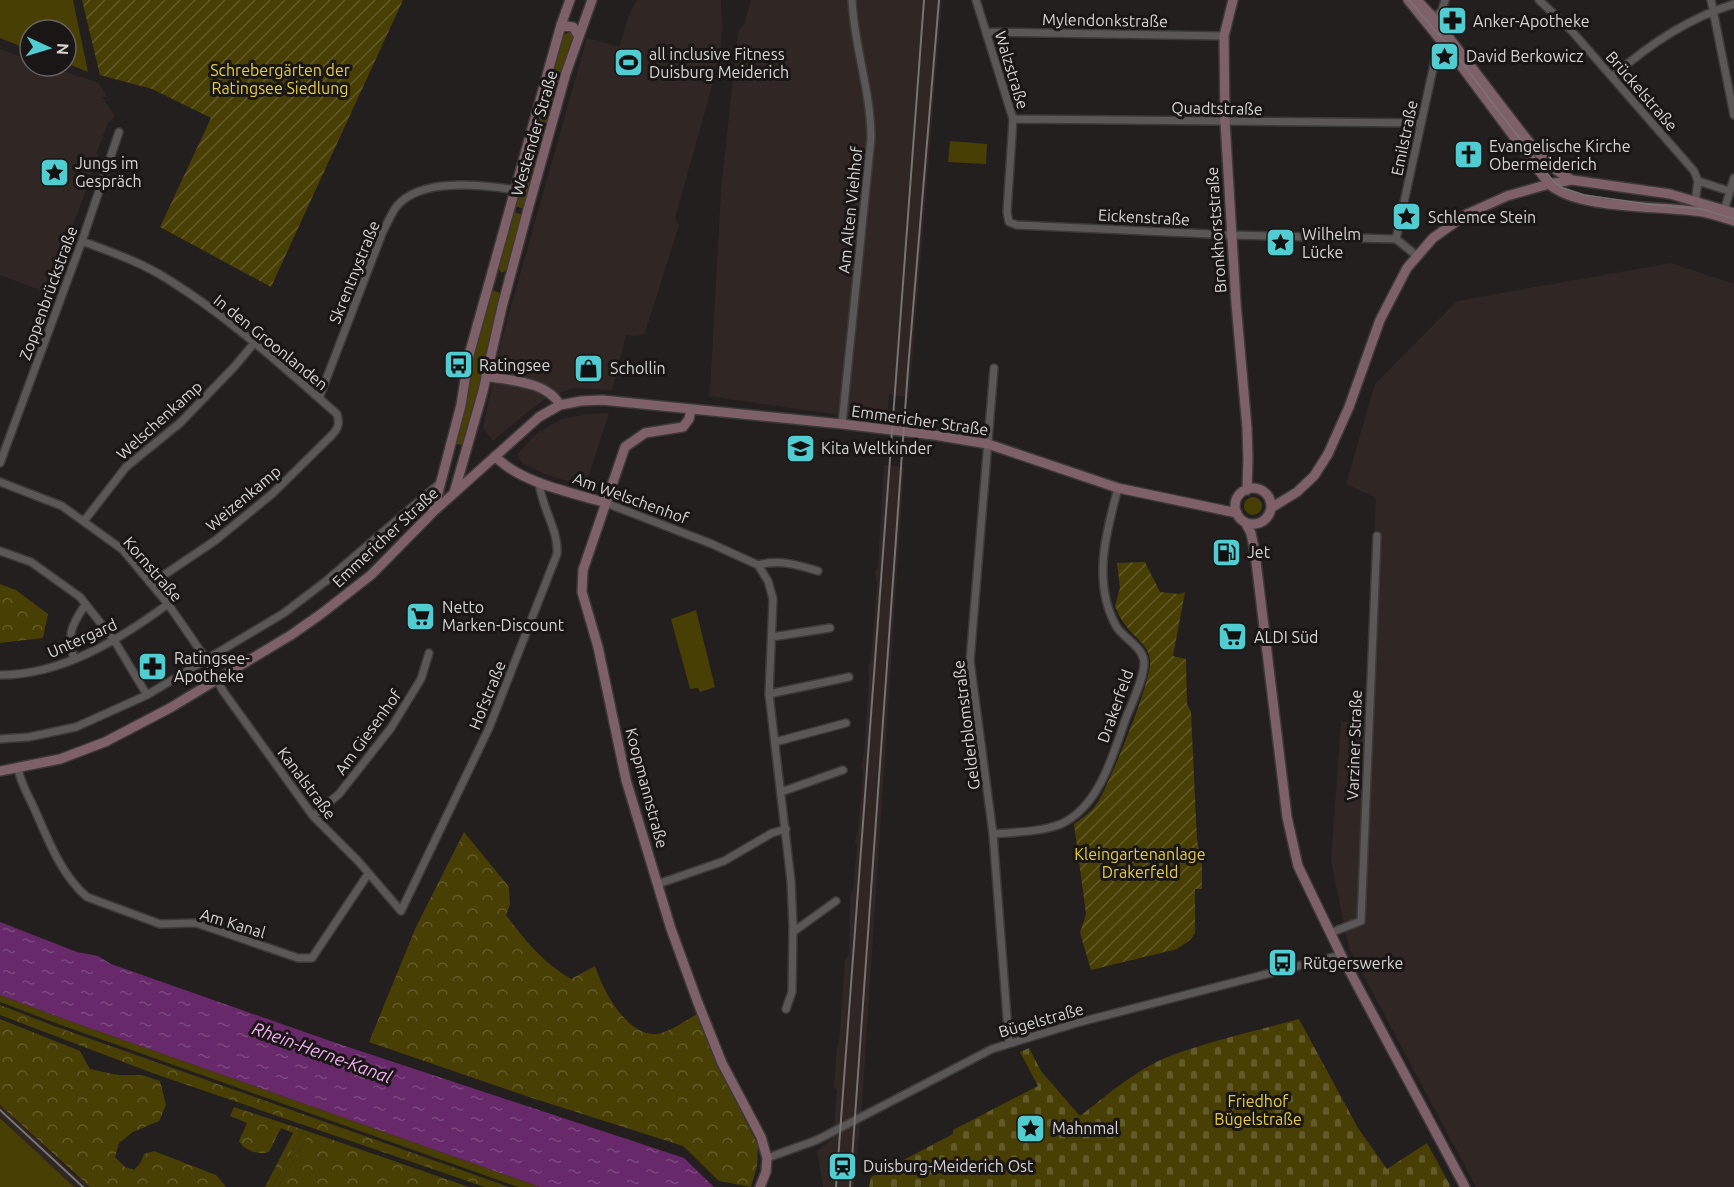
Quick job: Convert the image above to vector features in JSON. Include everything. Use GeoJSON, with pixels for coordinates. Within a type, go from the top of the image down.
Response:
{"type":"FeatureCollection","features":[{"type":"Feature","properties":{"kind":"main road","name":"Westender Straße"},"geometry":{"type":"LineString","coordinates":[[434,512],[439,503],[461,405],[469,355],[561,25],[570,0]]}},
{"type":"Feature","properties":{"kind":"main road","name":"Westender Straße"},"geometry":{"type":"LineString","coordinates":[[454,494],[510,276],[578,35],[592,0]]}},
{"type":"Feature","properties":{"kind":"main road","name":"Bronkhorststraße"},"geometry":{"type":"LineString","coordinates":[[1233,0],[1224,36],[1225,122],[1248,459],[1247,490]]}},
{"type":"Feature","properties":{"kind":"main road"},"geometry":{"type":"LineString","coordinates":[[1408,0],[1471,67],[1547,161],[1561,174],[1572,180]]}},
{"type":"Feature","properties":{"kind":"main road"},"geometry":{"type":"LineString","coordinates":[[1417,0],[1431,22]]}},
{"type":"Feature","properties":{"kind":"main road"},"geometry":{"type":"LineString","coordinates":[[561,25],[573,27],[578,35]]}},
{"type":"Feature","properties":{"kind":"main road"},"geometry":{"type":"LineString","coordinates":[[1446,40],[1459,63],[1549,184],[1557,192],[1567,196]]}},
{"type":"Feature","properties":{"kind":"main road"},"geometry":{"type":"LineString","coordinates":[[1271,508],[1304,485],[1321,466],[1338,435],[1380,320],[1393,293],[1417,256],[1433,238],[1467,214],[1495,200],[1549,184],[1572,180],[1670,194],[1695,201],[1723,213],[1734,221]]}},
{"type":"Feature","properties":{"kind":"main road"},"geometry":{"type":"LineString","coordinates":[[1526,191],[1615,204],[1694,212],[1734,213]]}},
{"type":"Feature","properties":{"kind":"main road"},"geometry":{"type":"LineString","coordinates":[[493,269],[501,278],[510,276]]}},
{"type":"Feature","properties":{"kind":"main road"},"geometry":{"type":"LineString","coordinates":[[486,376],[539,387],[555,396],[560,405]]}},
{"type":"Feature","properties":{"kind":"main road","name":"Emmericher Straße"},"geometry":{"type":"LineString","coordinates":[[439,503],[454,494],[529,425],[560,405],[581,400],[602,400],[842,424],[988,444],[1118,488],[1237,513]]}},
{"type":"Feature","properties":{"kind":"main road","name":"Koopmannstraße"},"geometry":{"type":"LineString","coordinates":[[692,409],[683,427],[645,433],[625,447],[584,570],[582,592],[598,647],[626,778],[681,957],[721,1061],[761,1137],[767,1158]]}},
{"type":"Feature","properties":{"kind":"main road","name":"Am Welschenhof"},"geometry":{"type":"LineString","coordinates":[[495,456],[504,466],[513,471],[606,503]]}},
{"type":"Feature","properties":{"kind":"main road","name":"Bronkhorststraße"},"geometry":{"type":"LineString","coordinates":[[1248,459],[1258,489]]}},
{"type":"Feature","properties":{"kind":"main road"},"geometry":{"type":"LineString","coordinates":[[442,482],[444,489],[454,494]]}},
{"type":"Feature","properties":{"kind":"main road"},"geometry":{"type":"LineString","coordinates":[[1268,496],[1287,493],[1304,485]]}},
{"type":"Feature","properties":{"kind":"main road"},"geometry":{"type":"LineString","coordinates":[[1245,522],[1255,524],[1268,516],[1271,508],[1268,496],[1258,489],[1247,490],[1238,497],[1237,513],[1251,533],[1256,553],[1287,817],[1298,866],[1341,955],[1465,1187]]}},
{"type":"Feature","properties":{"kind":"main road","name":"Emmericher Straße"},"geometry":{"type":"LineString","coordinates":[[1207,507],[1236,502]]}},
{"type":"Feature","properties":{"kind":"main road","name":"Emmericher Straße"},"geometry":{"type":"LineString","coordinates":[[0,771],[60,759],[88,750],[135,728],[291,635],[348,594],[394,553],[434,512]]}},
{"type":"Feature","properties":{"kind":"main road"},"geometry":{"type":"LineString","coordinates":[[1256,553],[1260,522]]}},
{"type":"Feature","properties":{"kind":"main road"},"geometry":{"type":"LineString","coordinates":[[760,1187],[766,1172],[767,1158]]}},
{"type":"Feature","properties":{"kind":"street","name":"Am Alten Viehhof"},"geometry":{"type":"LineString","coordinates":[[842,424],[871,138],[871,114],[854,30],[852,0]]}},
{"type":"Feature","properties":{"kind":"street","name":"Walzstraße"},"geometry":{"type":"LineString","coordinates":[[976,0],[1013,119],[1007,213],[1009,222]]}},
{"type":"Feature","properties":{"kind":"street"},"geometry":{"type":"LineString","coordinates":[[1431,22],[1442,10],[1446,0]]}},
{"type":"Feature","properties":{"kind":"street","name":"Brückelstraße"},"geometry":{"type":"LineString","coordinates":[[1539,0],[1570,29],[1695,171],[1698,181]]}},
{"type":"Feature","properties":{"kind":"street"},"geometry":{"type":"LineString","coordinates":[[1711,0],[1734,112]]}},
{"type":"Feature","properties":{"kind":"street"},"geometry":{"type":"LineString","coordinates":[[1612,77],[1638,54],[1692,20],[1734,2]]}},
{"type":"Feature","properties":{"kind":"street","name":"Mylendonkstraße"},"geometry":{"type":"LineString","coordinates":[[986,32],[1224,36]]}},
{"type":"Feature","properties":{"kind":"street","name":"Emilstraße"},"geometry":{"type":"LineString","coordinates":[[1396,239],[1436,55],[1446,40]]}},
{"type":"Feature","properties":{"kind":"street","name":"Quadtstraße"},"geometry":{"type":"LineString","coordinates":[[1013,119],[1421,123]]}},
{"type":"Feature","properties":{"kind":"street","name":"Zoppenbrückstraße"},"geometry":{"type":"LineString","coordinates":[[0,462],[82,241],[119,132]]}},
{"type":"Feature","properties":{"kind":"street"},"geometry":{"type":"LineString","coordinates":[[1723,213],[1734,178]]}},
{"type":"Feature","properties":{"kind":"street"},"geometry":{"type":"LineString","coordinates":[[1694,212],[1698,181],[1729,190]]}},
{"type":"Feature","properties":{"kind":"street","name":"Skrentnystraße"},"geometry":{"type":"LineString","coordinates":[[319,398],[383,231],[397,206],[408,196],[427,188],[474,186],[516,189]]}},
{"type":"Feature","properties":{"kind":"street","name":"Eickenstraße"},"geometry":{"type":"LineString","coordinates":[[1009,222],[1017,225],[1231,235],[1396,239]]}},
{"type":"Feature","properties":{"kind":"street"},"geometry":{"type":"LineString","coordinates":[[1396,239],[1417,256]]}},
{"type":"Feature","properties":{"kind":"street","name":"In den Groonlanden"},"geometry":{"type":"LineString","coordinates":[[82,241],[112,252],[168,279],[255,342],[337,414],[339,422]]}},
{"type":"Feature","properties":{"kind":"street","name":"Welschenkamp"},"geometry":{"type":"LineString","coordinates":[[84,521],[126,467],[180,423],[255,342]]}},
{"type":"Feature","properties":{"kind":"street","name":"Gelderblomstraße"},"geometry":{"type":"LineString","coordinates":[[993,368],[970,661],[993,834],[1009,1043]]}},
{"type":"Feature","properties":{"kind":"street","name":"Weizenkamp"},"geometry":{"type":"LineString","coordinates":[[152,583],[216,540],[272,494],[337,430],[339,422]]}},
{"type":"Feature","properties":{"kind":"street","name":"Kornstraße"},"geometry":{"type":"LineString","coordinates":[[0,482],[62,506],[123,550],[168,604],[206,659]]}},
{"type":"Feature","properties":{"kind":"street","name":"Emmericher Straße"},"geometry":{"type":"LineString","coordinates":[[0,739],[29,737],[76,728],[147,695],[301,600],[442,482]]}},
{"type":"Feature","properties":{"kind":"street","name":"Hofstraße"},"geometry":{"type":"LineString","coordinates":[[401,911],[489,728],[557,554],[558,545],[540,496],[540,482]]}},
{"type":"Feature","properties":{"kind":"street","name":"Drakerfeld"},"geometry":{"type":"LineString","coordinates":[[993,834],[1033,830],[1060,824],[1083,808],[1101,781],[1131,706],[1144,668],[1144,661],[1138,649],[1116,625],[1106,597],[1102,574],[1108,526],[1118,488]]}},
{"type":"Feature","properties":{"kind":"street"},"geometry":{"type":"LineString","coordinates":[[425,497],[439,503]]}},
{"type":"Feature","properties":{"kind":"street","name":"Am Welschenhof"},"geometry":{"type":"LineString","coordinates":[[606,503],[712,544],[758,565],[770,562],[798,565],[818,571]]}},
{"type":"Feature","properties":{"kind":"street","name":"Varziner Straße"},"geometry":{"type":"LineString","coordinates":[[1330,933],[1361,921],[1377,536]]}},
{"type":"Feature","properties":{"kind":"street"},"geometry":{"type":"LineString","coordinates":[[0,551],[31,562],[80,597],[114,640],[147,695]]}},
{"type":"Feature","properties":{"kind":"street"},"geometry":{"type":"LineString","coordinates":[[758,565],[768,582],[772,598],[769,694],[791,881],[794,932],[792,992],[786,1009]]}},
{"type":"Feature","properties":{"kind":"street"},"geometry":{"type":"LineString","coordinates":[[74,659],[69,642],[70,630],[85,604]]}},
{"type":"Feature","properties":{"kind":"street","name":"Untergard"},"geometry":{"type":"LineString","coordinates":[[0,675],[66,664],[140,625],[168,604]]}},
{"type":"Feature","properties":{"kind":"street"},"geometry":{"type":"LineString","coordinates":[[772,637],[830,628]]}},
{"type":"Feature","properties":{"kind":"street","name":"Am Giesenhof"},"geometry":{"type":"LineString","coordinates":[[313,816],[339,794],[390,728],[421,679],[429,653]]}},
{"type":"Feature","properties":{"kind":"street","name":"Kanalstraße"},"geometry":{"type":"LineString","coordinates":[[206,659],[217,679],[313,816],[401,911]]}},
{"type":"Feature","properties":{"kind":"street"},"geometry":{"type":"LineString","coordinates":[[769,694],[849,677]]}},
{"type":"Feature","properties":{"kind":"street"},"geometry":{"type":"LineString","coordinates":[[775,742],[846,723]]}},
{"type":"Feature","properties":{"kind":"street","name":"Am Kanal"},"geometry":{"type":"LineString","coordinates":[[18,768],[21,781],[55,854],[78,889],[95,901],[160,924],[196,923],[289,955],[312,958],[368,874]]}},
{"type":"Feature","properties":{"kind":"street"},"geometry":{"type":"LineString","coordinates":[[781,792],[843,770]]}},
{"type":"Feature","properties":{"kind":"street"},"geometry":{"type":"LineString","coordinates":[[658,884],[724,861],[772,833],[786,829]]}},
{"type":"Feature","properties":{"kind":"street"},"geometry":{"type":"LineString","coordinates":[[794,932],[836,901]]}},
{"type":"Feature","properties":{"kind":"street","name":"Bügelstraße"},"geometry":{"type":"LineString","coordinates":[[767,1158],[817,1140],[992,1049],[1080,1022],[1341,955]]}},
{"type":"Feature","properties":{"kind":"shaded area"},"geometry":{"type":"Polygon","coordinates":[[[637,0],[721,0],[722,26],[720,58],[675,218],[679,225],[645,333],[637,336],[626,335],[612,390],[573,388],[547,398],[493,441],[483,428],[501,342],[587,38],[619,47],[629,15],[637,0]]]}},
{"type":"Feature","properties":{"kind":"shaded area"},"geometry":{"type":"Polygon","coordinates":[[[751,0],[942,0],[909,398],[889,394],[887,422],[708,396],[721,190],[734,69],[739,29],[744,25],[751,0]]]}},
{"type":"Feature","properties":{"kind":"shaded area"},"geometry":{"type":"Polygon","coordinates":[[[0,49],[18,56],[18,78],[78,78],[78,76],[99,83],[107,97],[102,97],[115,116],[108,123],[96,154],[99,155],[48,293],[0,275],[0,49]]]}},
{"type":"Feature","properties":{"kind":"shaded area"},"geometry":{"type":"Polygon","coordinates":[[[1671,263],[1734,284],[1734,1187],[1476,1187],[1349,948],[1331,861],[1341,722],[1365,722],[1376,498],[1346,484],[1375,384],[1457,301],[1671,263]]]}},
{"type":"Feature","properties":{"kind":"shaded area"},"geometry":{"type":"Polygon","coordinates":[[[609,413],[585,487],[545,474],[522,463],[517,454],[537,433],[562,419],[586,414],[609,413]]]}},
{"type":"Feature","properties":{"kind":"shaded area"},"geometry":{"type":"Polygon","coordinates":[[[884,465],[904,467],[862,1104],[854,1187],[823,1187],[817,1151],[833,1138],[837,1090],[834,1087],[837,1046],[839,1044],[845,960],[849,954],[850,895],[853,890],[857,847],[855,841],[863,772],[861,765],[864,754],[868,666],[871,661],[877,585],[875,572],[878,566],[884,465]]]}},
{"type":"Feature","properties":{"kind":"shaded area"},"geometry":{"type":"Polygon","coordinates":[[[0,1105],[90,1187],[74,1187],[0,1117],[0,1105]]]}},
{"type":"Feature","properties":{"kind":"green space"},"geometry":{"type":"Polygon","coordinates":[[[0,0],[73,0],[77,18],[18,18],[18,45],[0,38],[0,0]]]}},
{"type":"Feature","properties":{"kind":"green space","name":"Schrebergärten der Ratingsee Siedlung"},"geometry":{"type":"Polygon","coordinates":[[[82,0],[403,0],[271,287],[160,227],[211,118],[152,89],[100,75],[82,0]]]}},
{"type":"Feature","properties":{"kind":"green space"},"geometry":{"type":"Polygon","coordinates":[[[78,24],[88,72],[78,68],[78,24]]]}},
{"type":"Feature","properties":{"kind":"green space"},"geometry":{"type":"Polygon","coordinates":[[[570,32],[574,38],[524,209],[515,206],[564,35],[570,32]]]}},
{"type":"Feature","properties":{"kind":"green space"},"geometry":{"type":"Polygon","coordinates":[[[950,141],[987,144],[986,164],[948,162],[950,141]]]}},
{"type":"Feature","properties":{"kind":"green space"},"geometry":{"type":"Polygon","coordinates":[[[514,212],[523,215],[507,270],[501,273],[498,267],[514,212]]]}},
{"type":"Feature","properties":{"kind":"green space"},"geometry":{"type":"Polygon","coordinates":[[[489,289],[503,294],[499,301],[464,446],[455,443],[489,289]]]}},
{"type":"Feature","properties":{"kind":"green space"},"geometry":{"type":"Polygon","coordinates":[[[1253,497],[1259,500],[1262,506],[1259,512],[1253,515],[1247,512],[1244,506],[1247,500],[1253,497]]]}},
{"type":"Feature","properties":{"kind":"green space","name":"Kleingartenanlage Drakerfeld"},"geometry":{"type":"Polygon","coordinates":[[[1145,562],[1160,592],[1180,594],[1185,592],[1173,656],[1186,659],[1187,704],[1191,712],[1197,840],[1202,862],[1202,889],[1195,889],[1195,933],[1190,940],[1177,949],[1091,970],[1080,933],[1086,914],[1074,824],[1093,808],[1104,791],[1130,730],[1145,686],[1149,669],[1149,654],[1144,645],[1124,624],[1115,606],[1120,588],[1117,563],[1145,562]]]}},
{"type":"Feature","properties":{"kind":"green space"},"geometry":{"type":"Polygon","coordinates":[[[0,584],[16,590],[48,614],[43,638],[0,643],[0,584]]]}},
{"type":"Feature","properties":{"kind":"green space"},"geometry":{"type":"Polygon","coordinates":[[[696,610],[715,687],[700,692],[698,688],[690,689],[671,619],[696,610]]]}},
{"type":"Feature","properties":{"kind":"green space"},"geometry":{"type":"Polygon","coordinates":[[[464,832],[509,887],[510,905],[506,915],[552,966],[571,979],[595,966],[617,1009],[634,1027],[644,1032],[655,1034],[666,1032],[697,1014],[717,1064],[758,1145],[757,1166],[751,1187],[719,1181],[683,1146],[532,1098],[369,1042],[416,927],[464,832]]]}},
{"type":"Feature","properties":{"kind":"green space"},"geometry":{"type":"Polygon","coordinates":[[[0,995],[540,1187],[518,1187],[58,1024],[0,1002],[0,995]]]}},
{"type":"Feature","properties":{"kind":"green space"},"geometry":{"type":"Polygon","coordinates":[[[0,1005],[509,1187],[485,1187],[155,1074],[0,1015],[0,1005]]]}},
{"type":"Feature","properties":{"kind":"green space"},"geometry":{"type":"Polygon","coordinates":[[[0,1019],[80,1051],[90,1069],[118,1075],[142,1075],[160,1081],[166,1105],[159,1121],[133,1132],[119,1143],[115,1157],[125,1167],[134,1170],[144,1154],[154,1151],[216,1175],[226,1187],[90,1187],[0,1105],[0,1019]]]}},
{"type":"Feature","properties":{"kind":"green space","name":"Friedhof Bügelstraße"},"geometry":{"type":"Polygon","coordinates":[[[1299,1019],[1358,1128],[1387,1169],[1427,1143],[1451,1187],[869,1187],[871,1177],[953,1134],[953,1130],[1038,1086],[1020,1052],[1029,1048],[1041,1071],[1080,1116],[1126,1080],[1164,1058],[1208,1043],[1299,1019]]]}},
{"type":"Feature","properties":{"kind":"green space"},"geometry":{"type":"Polygon","coordinates":[[[234,1107],[304,1130],[272,1187],[265,1187],[293,1133],[281,1128],[269,1152],[248,1150],[239,1141],[247,1123],[230,1116],[234,1107]]]}},
{"type":"Feature","properties":{"kind":"green space"},"geometry":{"type":"Polygon","coordinates":[[[0,1118],[74,1187],[0,1187],[0,1118]]]}},
{"type":"Feature","properties":{"kind":"green space"},"geometry":{"type":"Polygon","coordinates":[[[304,1130],[310,1132],[278,1187],[272,1187],[304,1130]]]}},
{"type":"Feature","properties":{"kind":"green space"},"geometry":{"type":"Polygon","coordinates":[[[310,1132],[469,1187],[278,1187],[310,1132]]]}},
{"type":"Feature","properties":{"kind":"water","name":"Rhein-Herne-Kanal"},"geometry":{"type":"Polygon","coordinates":[[[0,922],[77,952],[98,956],[111,964],[336,1043],[684,1158],[714,1187],[540,1187],[61,1018],[0,995],[0,922]]]}},
{"type":"Feature","properties":{"kind":"tram line"},"geometry":{"type":"LineString","coordinates":[[1409,0],[1454,52],[1555,183],[1584,195],[1702,209],[1734,219]]}},
{"type":"Feature","properties":{"kind":"railway"},"geometry":{"type":"LineString","coordinates":[[836,1187],[924,0]]}},
{"type":"Feature","properties":{"kind":"railway"},"geometry":{"type":"LineString","coordinates":[[850,1187],[908,369],[939,0]]}},
{"type":"Feature","properties":{"kind":"railway"},"geometry":{"type":"LineString","coordinates":[[0,1110],[83,1187]]}},
{"type":"Feature","properties":{"kind":"place","name":"Anker-Apotheke"},"geometry":{"type":"Point","coordinates":[1452,21]}},
{"type":"Feature","properties":{"kind":"place","name":"David Berkowicz"},"geometry":{"type":"Point","coordinates":[1445,56]}},
{"type":"Feature","properties":{"kind":"place","name":"all inclusive Fitness Duisburg Meiderich"},"geometry":{"type":"Point","coordinates":[628,63]}},
{"type":"Feature","properties":{"kind":"place","name":"Evangelische Kirche Obermeiderich"},"geometry":{"type":"Point","coordinates":[1468,155]}},
{"type":"Feature","properties":{"kind":"place","name":"Jungs im Gespräch"},"geometry":{"type":"Point","coordinates":[54,172]}},
{"type":"Feature","properties":{"kind":"place","name":"Schlemce Stein"},"geometry":{"type":"Point","coordinates":[1407,217]}},
{"type":"Feature","properties":{"kind":"place","name":"Wilhelm Lücke"},"geometry":{"type":"Point","coordinates":[1281,243]}},
{"type":"Feature","properties":{"kind":"place","name":"Ratingsee"},"geometry":{"type":"Point","coordinates":[458,365]}},
{"type":"Feature","properties":{"kind":"place","name":"Schollin"},"geometry":{"type":"Point","coordinates":[589,368]}},
{"type":"Feature","properties":{"kind":"place","name":"Kita Weltkinder"},"geometry":{"type":"Point","coordinates":[800,448]}},
{"type":"Feature","properties":{"kind":"place","name":"Jet"},"geometry":{"type":"Point","coordinates":[1226,552]}},
{"type":"Feature","properties":{"kind":"place","name":"Netto Marken-Discount"},"geometry":{"type":"Point","coordinates":[421,616]}},
{"type":"Feature","properties":{"kind":"place","name":"ALDI Süd"},"geometry":{"type":"Point","coordinates":[1233,637]}},
{"type":"Feature","properties":{"kind":"place","name":"Ratingsee- Apotheke"},"geometry":{"type":"Point","coordinates":[153,667]}},
{"type":"Feature","properties":{"kind":"place","name":"Rütgerswerke"},"geometry":{"type":"Point","coordinates":[1282,963]}},
{"type":"Feature","properties":{"kind":"place","name":"Mahnmal"},"geometry":{"type":"Point","coordinates":[1031,1128]}},
{"type":"Feature","properties":{"kind":"place","name":"Duisburg-Meiderich Ost"},"geometry":{"type":"Point","coordinates":[842,1166]}}]}
